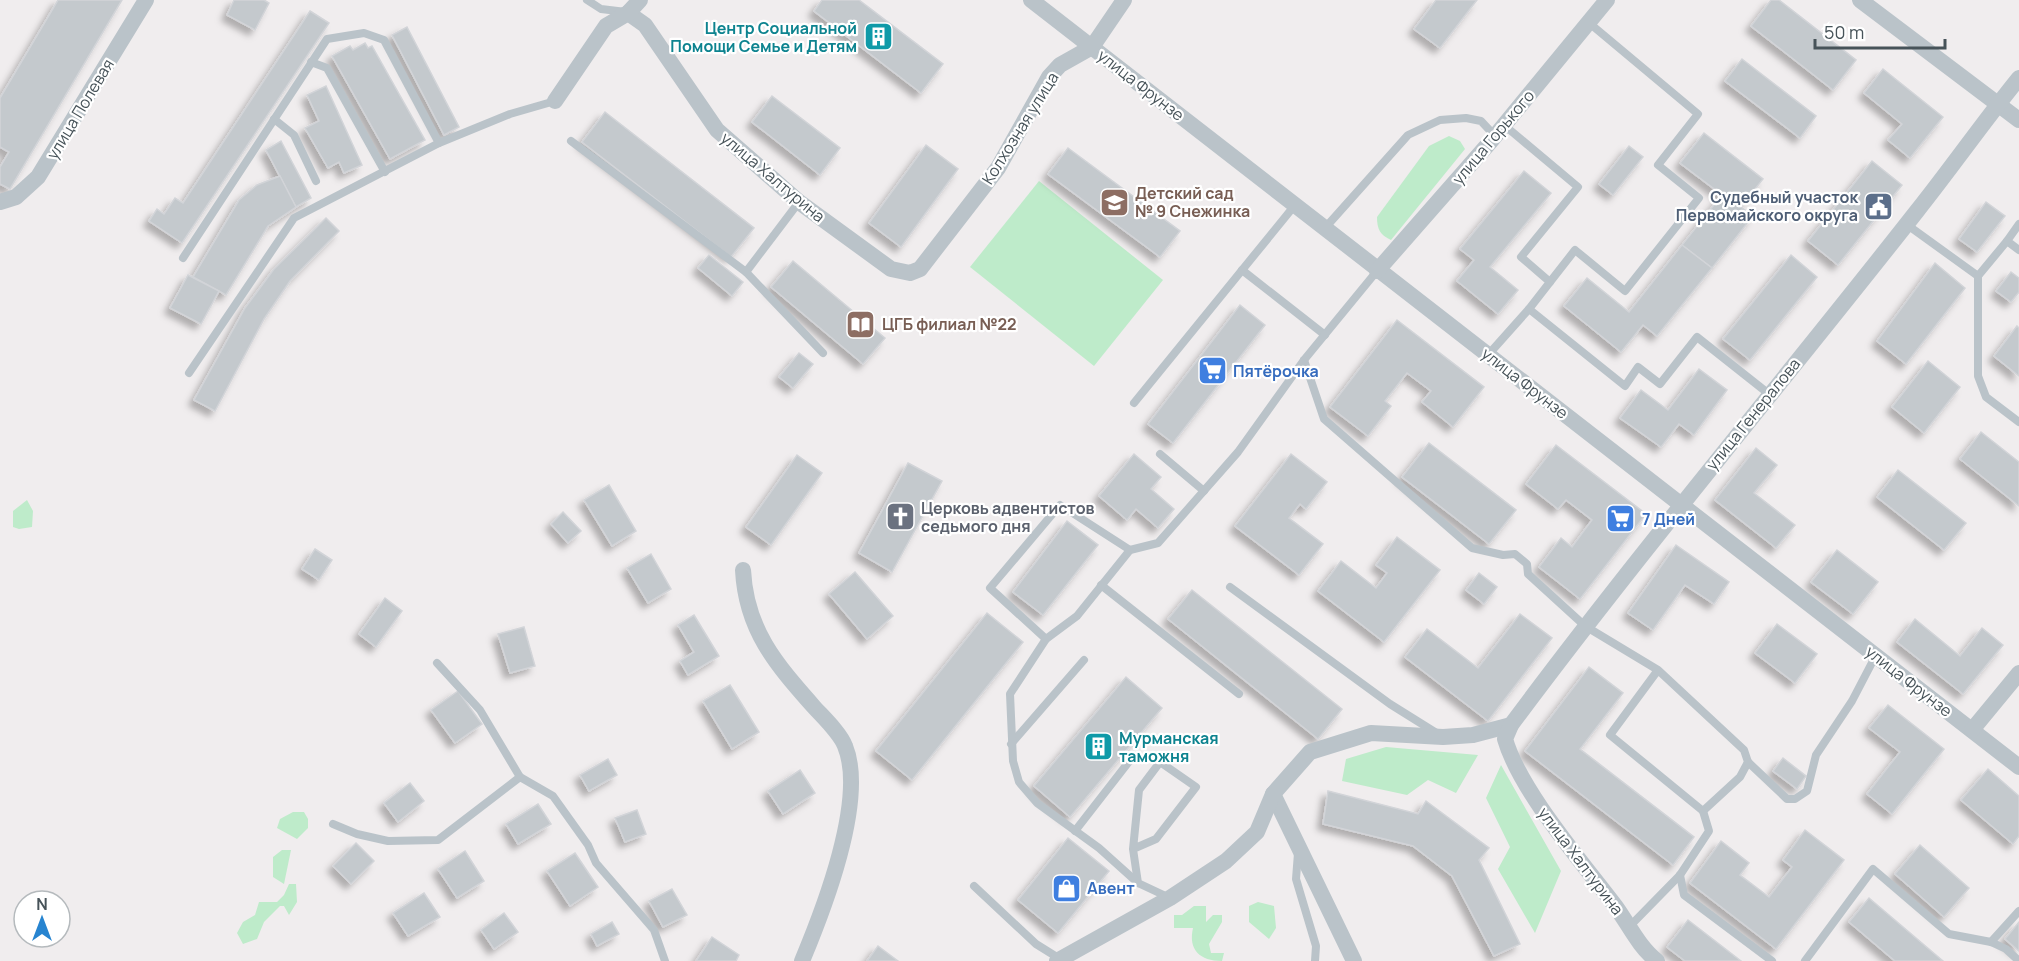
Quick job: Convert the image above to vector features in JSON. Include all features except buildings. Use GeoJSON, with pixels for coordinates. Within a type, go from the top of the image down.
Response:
{"type":"FeatureCollection","features":[{"type":"Feature","properties":{"kind":"street","name":"улица Полевая"},"geometry":{"type":"LineString","coordinates":[[0,202],[16,197],[38,177],[146,0]]}},
{"type":"Feature","properties":{"kind":"street"},"geometry":{"type":"LineString","coordinates":[[555,101],[606,26],[628,12],[640,0]]}},
{"type":"Feature","properties":{"kind":"street","name":"улица Фрунзе"},"geometry":{"type":"LineString","coordinates":[[1031,0],[1377,271],[1681,502],[2019,766]]}},
{"type":"Feature","properties":{"kind":"street","name":"Колхозная улица"},"geometry":{"type":"LineString","coordinates":[[891,269],[910,273],[920,268],[998,168],[1049,77],[1060,65],[1092,47],[1124,0]]}},
{"type":"Feature","properties":{"kind":"street","name":"улица Горького"},"geometry":{"type":"LineString","coordinates":[[1377,271],[1499,131],[1607,0]]}},
{"type":"Feature","properties":{"kind":"street"},"geometry":{"type":"LineString","coordinates":[[1860,0],[2019,120]]}},
{"type":"Feature","properties":{"kind":"street","name":"улица Халтурина"},"geometry":{"type":"LineString","coordinates":[[628,12],[645,25],[717,130],[799,202],[891,269]]}},
{"type":"Feature","properties":{"kind":"street","name":"улица Генералова"},"geometry":{"type":"LineString","coordinates":[[1510,757],[1504,740],[1512,725],[1585,626],[1681,502],[1906,224],[2019,78]]}},
{"type":"Feature","properties":{"kind":"street"},"geometry":{"type":"LineString","coordinates":[[743,570],[744,590],[750,618],[776,663],[845,746],[852,792],[827,901],[802,961]]}},
{"type":"Feature","properties":{"kind":"street"},"geometry":{"type":"LineString","coordinates":[[1972,730],[2019,673]]}},
{"type":"Feature","properties":{"kind":"street"},"geometry":{"type":"LineString","coordinates":[[1059,960],[1170,898],[1226,861],[1257,832],[1273,794],[1310,752],[1371,733],[1443,737],[1473,735],[1512,725]]}},
{"type":"Feature","properties":{"kind":"street","name":"улица Халтурина"},"geometry":{"type":"LineString","coordinates":[[1510,757],[1538,802],[1630,926],[1647,953],[1657,961]]}},
{"type":"Feature","properties":{"kind":"street"},"geometry":{"type":"LineString","coordinates":[[1273,794],[1354,961]]}},
{"type":"Feature","properties":{"kind":"lane"},"geometry":{"type":"LineString","coordinates":[[587,0],[601,9],[628,12]]}},
{"type":"Feature","properties":{"kind":"lane"},"geometry":{"type":"LineString","coordinates":[[1488,355],[1529,309],[1575,250],[1625,291],[1699,198],[1658,165],[1698,114],[1588,22]]}},
{"type":"Feature","properties":{"kind":"lane"},"geometry":{"type":"LineString","coordinates":[[183,258],[327,39],[364,33],[384,40],[439,143]]}},
{"type":"Feature","properties":{"kind":"lane"},"geometry":{"type":"LineString","coordinates":[[311,62],[327,68],[385,171]]}},
{"type":"Feature","properties":{"kind":"lane"},"geometry":{"type":"LineString","coordinates":[[189,374],[294,218],[439,143],[510,114],[555,101]]}},
{"type":"Feature","properties":{"kind":"lane"},"geometry":{"type":"LineString","coordinates":[[1324,228],[1408,135],[1440,120],[1466,118],[1481,121],[1499,131],[1578,187],[1521,257],[1550,282]]}},
{"type":"Feature","properties":{"kind":"lane"},"geometry":{"type":"LineString","coordinates":[[274,119],[294,135],[316,181]]}},
{"type":"Feature","properties":{"kind":"lane"},"geometry":{"type":"LineString","coordinates":[[571,141],[746,272],[823,353]]}},
{"type":"Feature","properties":{"kind":"lane"},"geometry":{"type":"LineString","coordinates":[[746,272],[799,202]]}},
{"type":"Feature","properties":{"kind":"lane"},"geometry":{"type":"LineString","coordinates":[[1134,403],[1295,206]]}},
{"type":"Feature","properties":{"kind":"lane"},"geometry":{"type":"LineString","coordinates":[[1906,224],[1978,276]]}},
{"type":"Feature","properties":{"kind":"lane"},"geometry":{"type":"LineString","coordinates":[[2019,224],[1978,276],[1978,376],[1986,397],[2019,422]]}},
{"type":"Feature","properties":{"kind":"lane"},"geometry":{"type":"LineString","coordinates":[[2007,240],[2019,250]]}},
{"type":"Feature","properties":{"kind":"lane"},"geometry":{"type":"LineString","coordinates":[[1242,270],[1325,335]]}},
{"type":"Feature","properties":{"kind":"lane"},"geometry":{"type":"LineString","coordinates":[[1170,898],[1138,883],[1099,848],[1037,803],[1019,782],[1011,744],[1010,694],[1046,639],[1077,616],[1130,550],[1158,543],[1238,452],[1304,360],[1377,271]]}},
{"type":"Feature","properties":{"kind":"lane"},"geometry":{"type":"LineString","coordinates":[[1529,309],[1626,386],[1638,367],[1660,384],[1696,337],[1769,394]]}},
{"type":"Feature","properties":{"kind":"lane"},"geometry":{"type":"LineString","coordinates":[[1304,360],[1324,419],[1472,548],[1503,555],[1515,554],[1527,564],[1528,574],[1585,626],[1658,670],[1744,750],[1748,762],[1787,799],[1795,799],[1807,791],[1816,755],[1852,701],[1876,655]]}},
{"type":"Feature","properties":{"kind":"lane"},"geometry":{"type":"LineString","coordinates":[[1160,454],[1204,491]]}},
{"type":"Feature","properties":{"kind":"lane"},"geometry":{"type":"LineString","coordinates":[[1046,639],[990,588],[1060,505],[1130,550]]}},
{"type":"Feature","properties":{"kind":"lane"},"geometry":{"type":"LineString","coordinates":[[1101,585],[1239,694]]}},
{"type":"Feature","properties":{"kind":"lane"},"geometry":{"type":"LineString","coordinates":[[1230,587],[1390,704],[1443,737]]}},
{"type":"Feature","properties":{"kind":"lane"},"geometry":{"type":"LineString","coordinates":[[1011,744],[1084,660]]}},
{"type":"Feature","properties":{"kind":"lane"},"geometry":{"type":"LineString","coordinates":[[437,663],[480,710],[520,777],[553,796],[588,845],[596,863],[654,930],[664,961]]}},
{"type":"Feature","properties":{"kind":"lane"},"geometry":{"type":"LineString","coordinates":[[1630,926],[1680,875],[1709,831],[1703,811],[1610,735],[1658,670]]}},
{"type":"Feature","properties":{"kind":"lane"},"geometry":{"type":"LineString","coordinates":[[1075,831],[1131,759]]}},
{"type":"Feature","properties":{"kind":"lane"},"geometry":{"type":"LineString","coordinates":[[1133,849],[1156,839],[1196,786],[1160,762],[1138,790],[1133,849],[1138,883]]}},
{"type":"Feature","properties":{"kind":"lane"},"geometry":{"type":"LineString","coordinates":[[1703,811],[1740,777],[1748,762]]}},
{"type":"Feature","properties":{"kind":"lane"},"geometry":{"type":"LineString","coordinates":[[333,824],[357,834],[388,841],[438,840],[520,777]]}},
{"type":"Feature","properties":{"kind":"lane"},"geometry":{"type":"LineString","coordinates":[[1298,845],[1296,879],[1316,946],[1315,961]]}},
{"type":"Feature","properties":{"kind":"lane"},"geometry":{"type":"LineString","coordinates":[[1805,961],[1873,869],[1949,934],[1991,942],[2006,949],[2019,961]]}},
{"type":"Feature","properties":{"kind":"lane"},"geometry":{"type":"LineString","coordinates":[[1680,875],[1684,895],[1772,961]]}},
{"type":"Feature","properties":{"kind":"lane"},"geometry":{"type":"LineString","coordinates":[[974,886],[1036,944],[1059,960]]}},
{"type":"Feature","properties":{"kind":"lane"},"geometry":{"type":"LineString","coordinates":[[1991,942],[2019,911]]}},
{"type":"Feature","properties":{"kind":"green space"},"geometry":{"type":"Polygon","coordinates":[[[1449,136],[1460,141],[1465,149],[1391,240],[1387,238],[1380,231],[1377,217],[1429,146],[1449,136]]]}},
{"type":"Feature","properties":{"kind":"green space"},"geometry":{"type":"Polygon","coordinates":[[[1039,181],[1163,280],[1094,366],[970,267],[1039,181]]]}},
{"type":"Feature","properties":{"kind":"green space"},"geometry":{"type":"Polygon","coordinates":[[[27,500],[33,511],[32,527],[19,529],[13,527],[13,511],[27,500]]]}},
{"type":"Feature","properties":{"kind":"green space"},"geometry":{"type":"Polygon","coordinates":[[[1386,747],[1478,755],[1456,793],[1428,780],[1407,795],[1342,781],[1346,759],[1386,747]]]}},
{"type":"Feature","properties":{"kind":"green space"},"geometry":{"type":"Polygon","coordinates":[[[1501,765],[1561,871],[1535,933],[1498,869],[1510,847],[1486,798],[1501,765]]]}},
{"type":"Feature","properties":{"kind":"green space"},"geometry":{"type":"Polygon","coordinates":[[[293,812],[304,812],[308,819],[308,828],[297,839],[277,828],[280,819],[293,812]]]}},
{"type":"Feature","properties":{"kind":"green space"},"geometry":{"type":"Polygon","coordinates":[[[282,850],[291,850],[284,884],[273,877],[273,857],[282,850]]]}},
{"type":"Feature","properties":{"kind":"green space"},"geometry":{"type":"Polygon","coordinates":[[[289,884],[296,884],[297,902],[289,915],[284,906],[280,906],[264,922],[257,939],[243,944],[237,933],[243,922],[255,915],[259,902],[277,902],[284,895],[289,884]]]}},
{"type":"Feature","properties":{"kind":"green space"},"geometry":{"type":"Polygon","coordinates":[[[1258,902],[1274,906],[1276,928],[1269,939],[1249,922],[1249,906],[1258,902]]]}},
{"type":"Feature","properties":{"kind":"green space"},"geometry":{"type":"Polygon","coordinates":[[[1194,906],[1206,906],[1206,922],[1213,915],[1222,915],[1222,922],[1209,944],[1211,953],[1224,953],[1222,961],[1207,959],[1197,953],[1192,942],[1193,928],[1174,928],[1174,915],[1182,915],[1194,906]]]}},
{"type":"Feature","properties":{"kind":"place","name":"Центр Социальной Помощи Семье и Детям"},"geometry":{"type":"Point","coordinates":[878,37]}},
{"type":"Feature","properties":{"kind":"place","name":"Детский сад № 9 Снежинка"},"geometry":{"type":"Point","coordinates":[1114,202]}},
{"type":"Feature","properties":{"kind":"place","name":"Судебный участок Первомайского округа"},"geometry":{"type":"Point","coordinates":[1879,206]}},
{"type":"Feature","properties":{"kind":"place","name":"ЦГБ филиал №22"},"geometry":{"type":"Point","coordinates":[861,324]}},
{"type":"Feature","properties":{"kind":"place","name":"Пятёрочка"},"geometry":{"type":"Point","coordinates":[1212,371]}},
{"type":"Feature","properties":{"kind":"place","name":"Церковь адвентистов седьмого дня"},"geometry":{"type":"Point","coordinates":[900,517]}},
{"type":"Feature","properties":{"kind":"place","name":"7 Дней"},"geometry":{"type":"Point","coordinates":[1621,519]}},
{"type":"Feature","properties":{"kind":"place","name":"Мурманская таможня"},"geometry":{"type":"Point","coordinates":[1098,747]}},
{"type":"Feature","properties":{"kind":"place","name":"Авент"},"geometry":{"type":"Point","coordinates":[1066,888]}}]}
